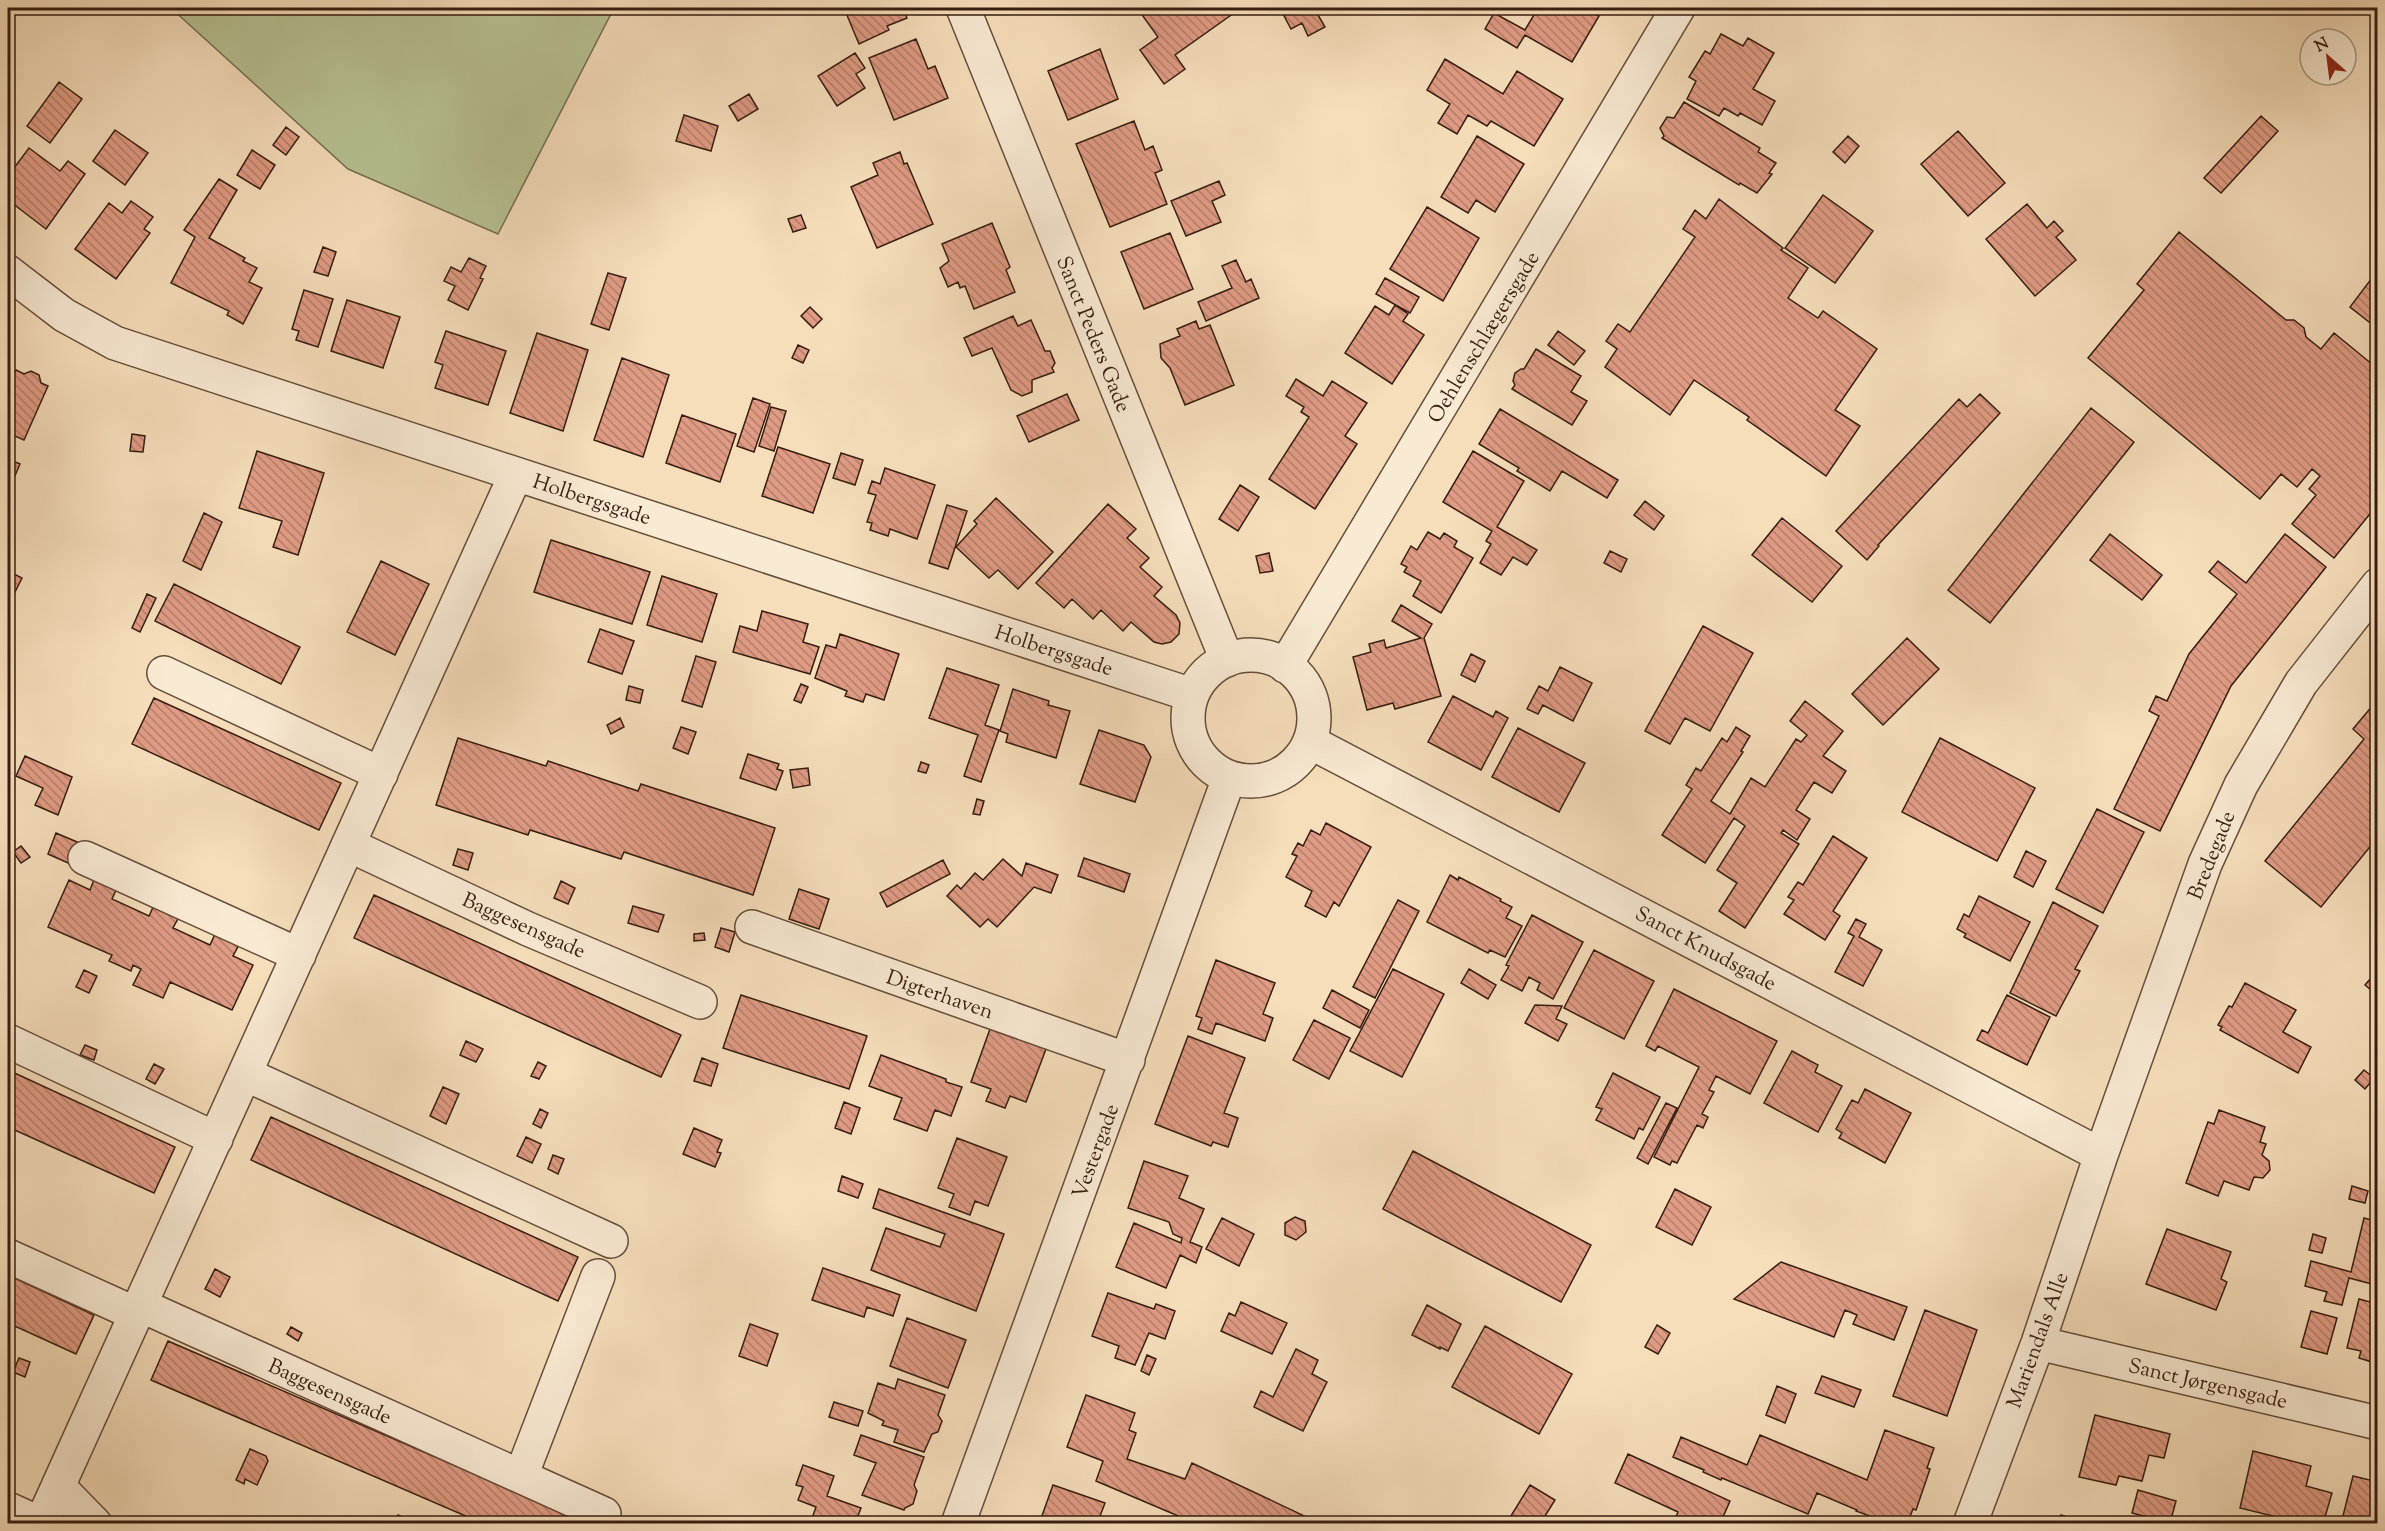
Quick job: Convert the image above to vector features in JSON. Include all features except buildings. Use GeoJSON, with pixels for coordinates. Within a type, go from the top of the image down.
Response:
{"type":"FeatureCollection","features":[{"type":"Feature","properties":{"kind":"street","name":"Sanct Peders Gade"},"geometry":{"type":"LineString","coordinates":[[963,8],[1227,660]]}},
{"type":"Feature","properties":{"kind":"street","name":"Oehlenschlægersgade"},"geometry":{"type":"LineString","coordinates":[[1286,666],[1678,8]]}},
{"type":"Feature","properties":{"kind":"street","name":"Holbergsgade"},"geometry":{"type":"LineString","coordinates":[[8,272],[64,315],[115,343],[1192,694]]}},
{"type":"Feature","properties":{"kind":"street"},"geometry":{"type":"LineString","coordinates":[[8,1509],[41,1524],[516,474]]}},
{"type":"Feature","properties":{"kind":"street","name":"Bredegade"},"geometry":{"type":"LineString","coordinates":[[2101,1155],[2205,864],[2241,785],[2301,683],[2378,585]]}},
{"type":"Feature","properties":{"kind":"street"},"geometry":{"type":"LineString","coordinates":[[1246,655],[1267,657],[1286,666],[1301,680],[1312,699],[1314,721],[1310,742],[1296,763],[1276,777],[1253,782],[1229,778],[1208,765],[1193,745],[1187,719],[1192,694],[1200,680],[1212,668],[1227,660],[1246,655]]}},
{"type":"Feature","properties":{"kind":"street"},"geometry":{"type":"LineString","coordinates":[[164,673],[381,774]]}},
{"type":"Feature","properties":{"kind":"street","name":"Sanct Knudsgade"},"geometry":{"type":"LineString","coordinates":[[1310,742],[2101,1155]]}},
{"type":"Feature","properties":{"kind":"street","name":"Vestergade"},"geometry":{"type":"LineString","coordinates":[[958,1524],[1229,778]]}},
{"type":"Feature","properties":{"kind":"street","name":"Baggesensgade"},"geometry":{"type":"LineString","coordinates":[[349,845],[528,929],[700,1002]]}},
{"type":"Feature","properties":{"kind":"street"},"geometry":{"type":"LineString","coordinates":[[85,858],[299,955]]}},
{"type":"Feature","properties":{"kind":"street","name":"Digterhaven"},"geometry":{"type":"LineString","coordinates":[[752,927],[1128,1060]]}},
{"type":"Feature","properties":{"kind":"street"},"geometry":{"type":"LineString","coordinates":[[8,1041],[216,1139]]}},
{"type":"Feature","properties":{"kind":"street"},"geometry":{"type":"LineString","coordinates":[[245,1074],[611,1241]]}},
{"type":"Feature","properties":{"kind":"street","name":"Mariendals Alle"},"geometry":{"type":"LineString","coordinates":[[1970,1524],[2038,1343],[2101,1155]]}},
{"type":"Feature","properties":{"kind":"street","name":"Baggesensgade"},"geometry":{"type":"LineString","coordinates":[[8,1256],[138,1310],[604,1514]]}},
{"type":"Feature","properties":{"kind":"street"},"geometry":{"type":"LineString","coordinates":[[521,1476],[598,1276]]}},
{"type":"Feature","properties":{"kind":"street","name":"Sanct Jørgensgade"},"geometry":{"type":"LineString","coordinates":[[2038,1343],[2378,1423]]}},
{"type":"Feature","properties":{"kind":"street"},"geometry":{"type":"LineString","coordinates":[[58,1486],[94,1524]]}},
{"type":"Feature","properties":{"kind":"green space"},"geometry":{"type":"Polygon","coordinates":[[[171,8],[614,8],[498,234],[348,169],[171,8]]]}}]}
